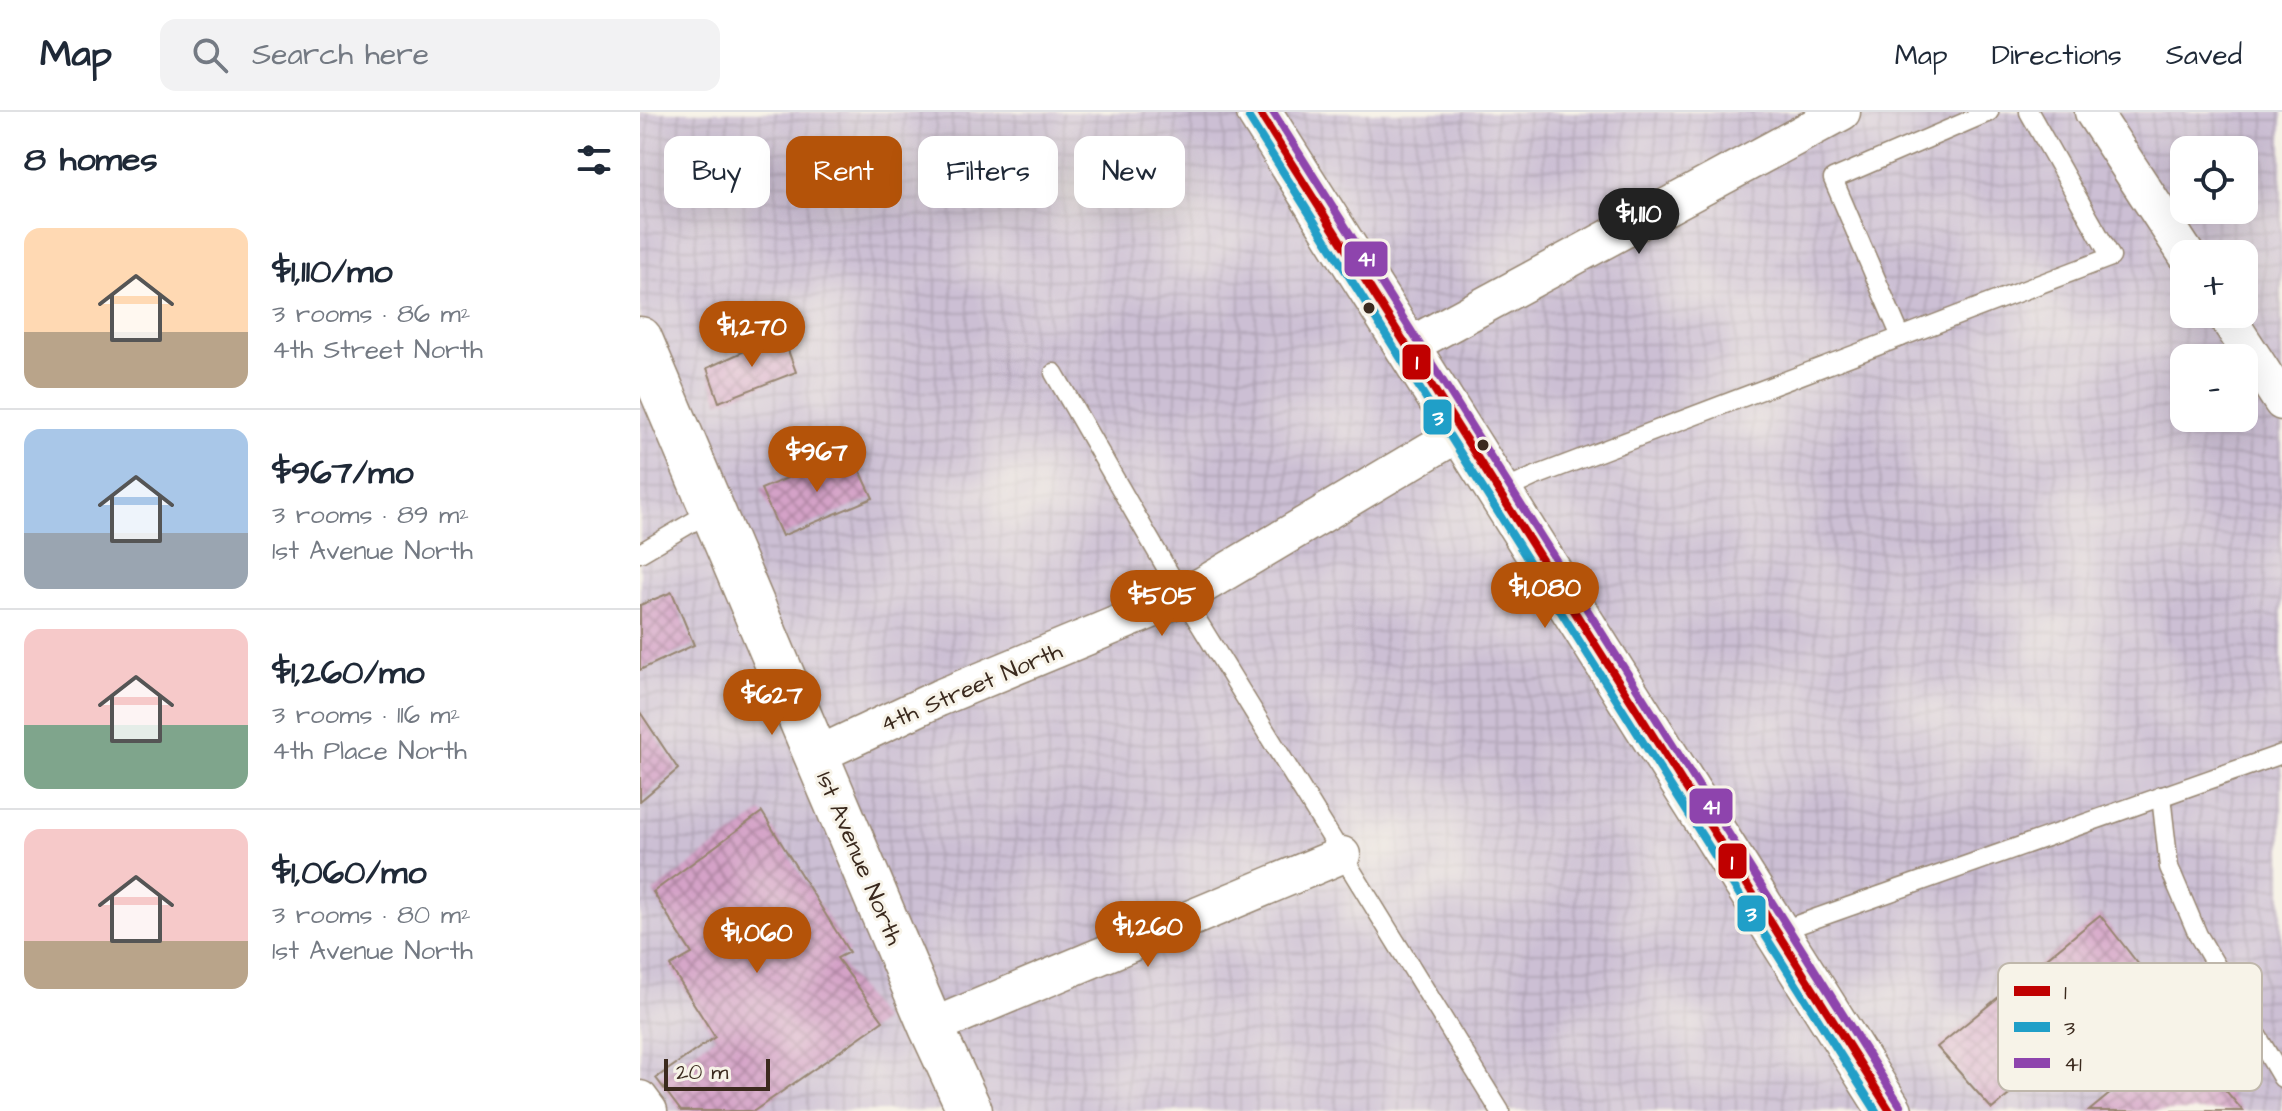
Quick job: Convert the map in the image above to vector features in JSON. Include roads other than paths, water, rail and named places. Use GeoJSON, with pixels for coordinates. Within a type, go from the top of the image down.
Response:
{"type":"FeatureCollection","features":[{"type":"Feature","properties":{"kind":"street"},"geometry":{"type":"LineString","coordinates":[[1259,112],[1890,1111]]}},
{"type":"Feature","properties":{"kind":"street"},"geometry":{"type":"LineString","coordinates":[[1407,347],[1842,112]]}},
{"type":"Feature","properties":{"kind":"street"},"geometry":{"type":"LineString","coordinates":[[2093,112],[2177,240]]}},
{"type":"Feature","properties":{"kind":"street"},"geometry":{"type":"LineString","coordinates":[[2234,328],[2282,402]]}},
{"type":"Feature","properties":{"kind":"street","name":"1st Avenue North"},"geometry":{"type":"LineString","coordinates":[[640,339],[966,1109]]}},
{"type":"Feature","properties":{"kind":"street","name":"4th Street North"},"geometry":{"type":"LineString","coordinates":[[817,755],[939,698],[1183,597],[1461,432]]}},
{"type":"Feature","properties":{"kind":"street"},"geometry":{"type":"LineString","coordinates":[[931,1027],[1342,855]]}},
{"type":"Feature","properties":{"kind":"street"},"geometry":{"type":"LineString","coordinates":[[640,1099],[649,1111]]}},
{"type":"Feature","properties":{"kind":"lane"},"geometry":{"type":"LineString","coordinates":[[1901,337],[1833,179],[1989,112]]}},
{"type":"Feature","properties":{"kind":"lane"},"geometry":{"type":"LineString","coordinates":[[1499,493],[2111,257],[2029,112]]}},
{"type":"Feature","properties":{"kind":"lane"},"geometry":{"type":"LineString","coordinates":[[1054,373],[1183,597],[1500,1111]]}},
{"type":"Feature","properties":{"kind":"lane"},"geometry":{"type":"LineString","coordinates":[[640,553],[713,510]]}},
{"type":"Feature","properties":{"kind":"lane"},"geometry":{"type":"LineString","coordinates":[[1777,932],[2282,754]]}},
{"type":"Feature","properties":{"kind":"lane"},"geometry":{"type":"LineString","coordinates":[[2161,796],[2169,867],[2198,935],[2214,963]]}},
{"type":"Feature","properties":{"kind":"lane"},"geometry":{"type":"LineString","coordinates":[[2262,1044],[2282,1078]]}}]}
